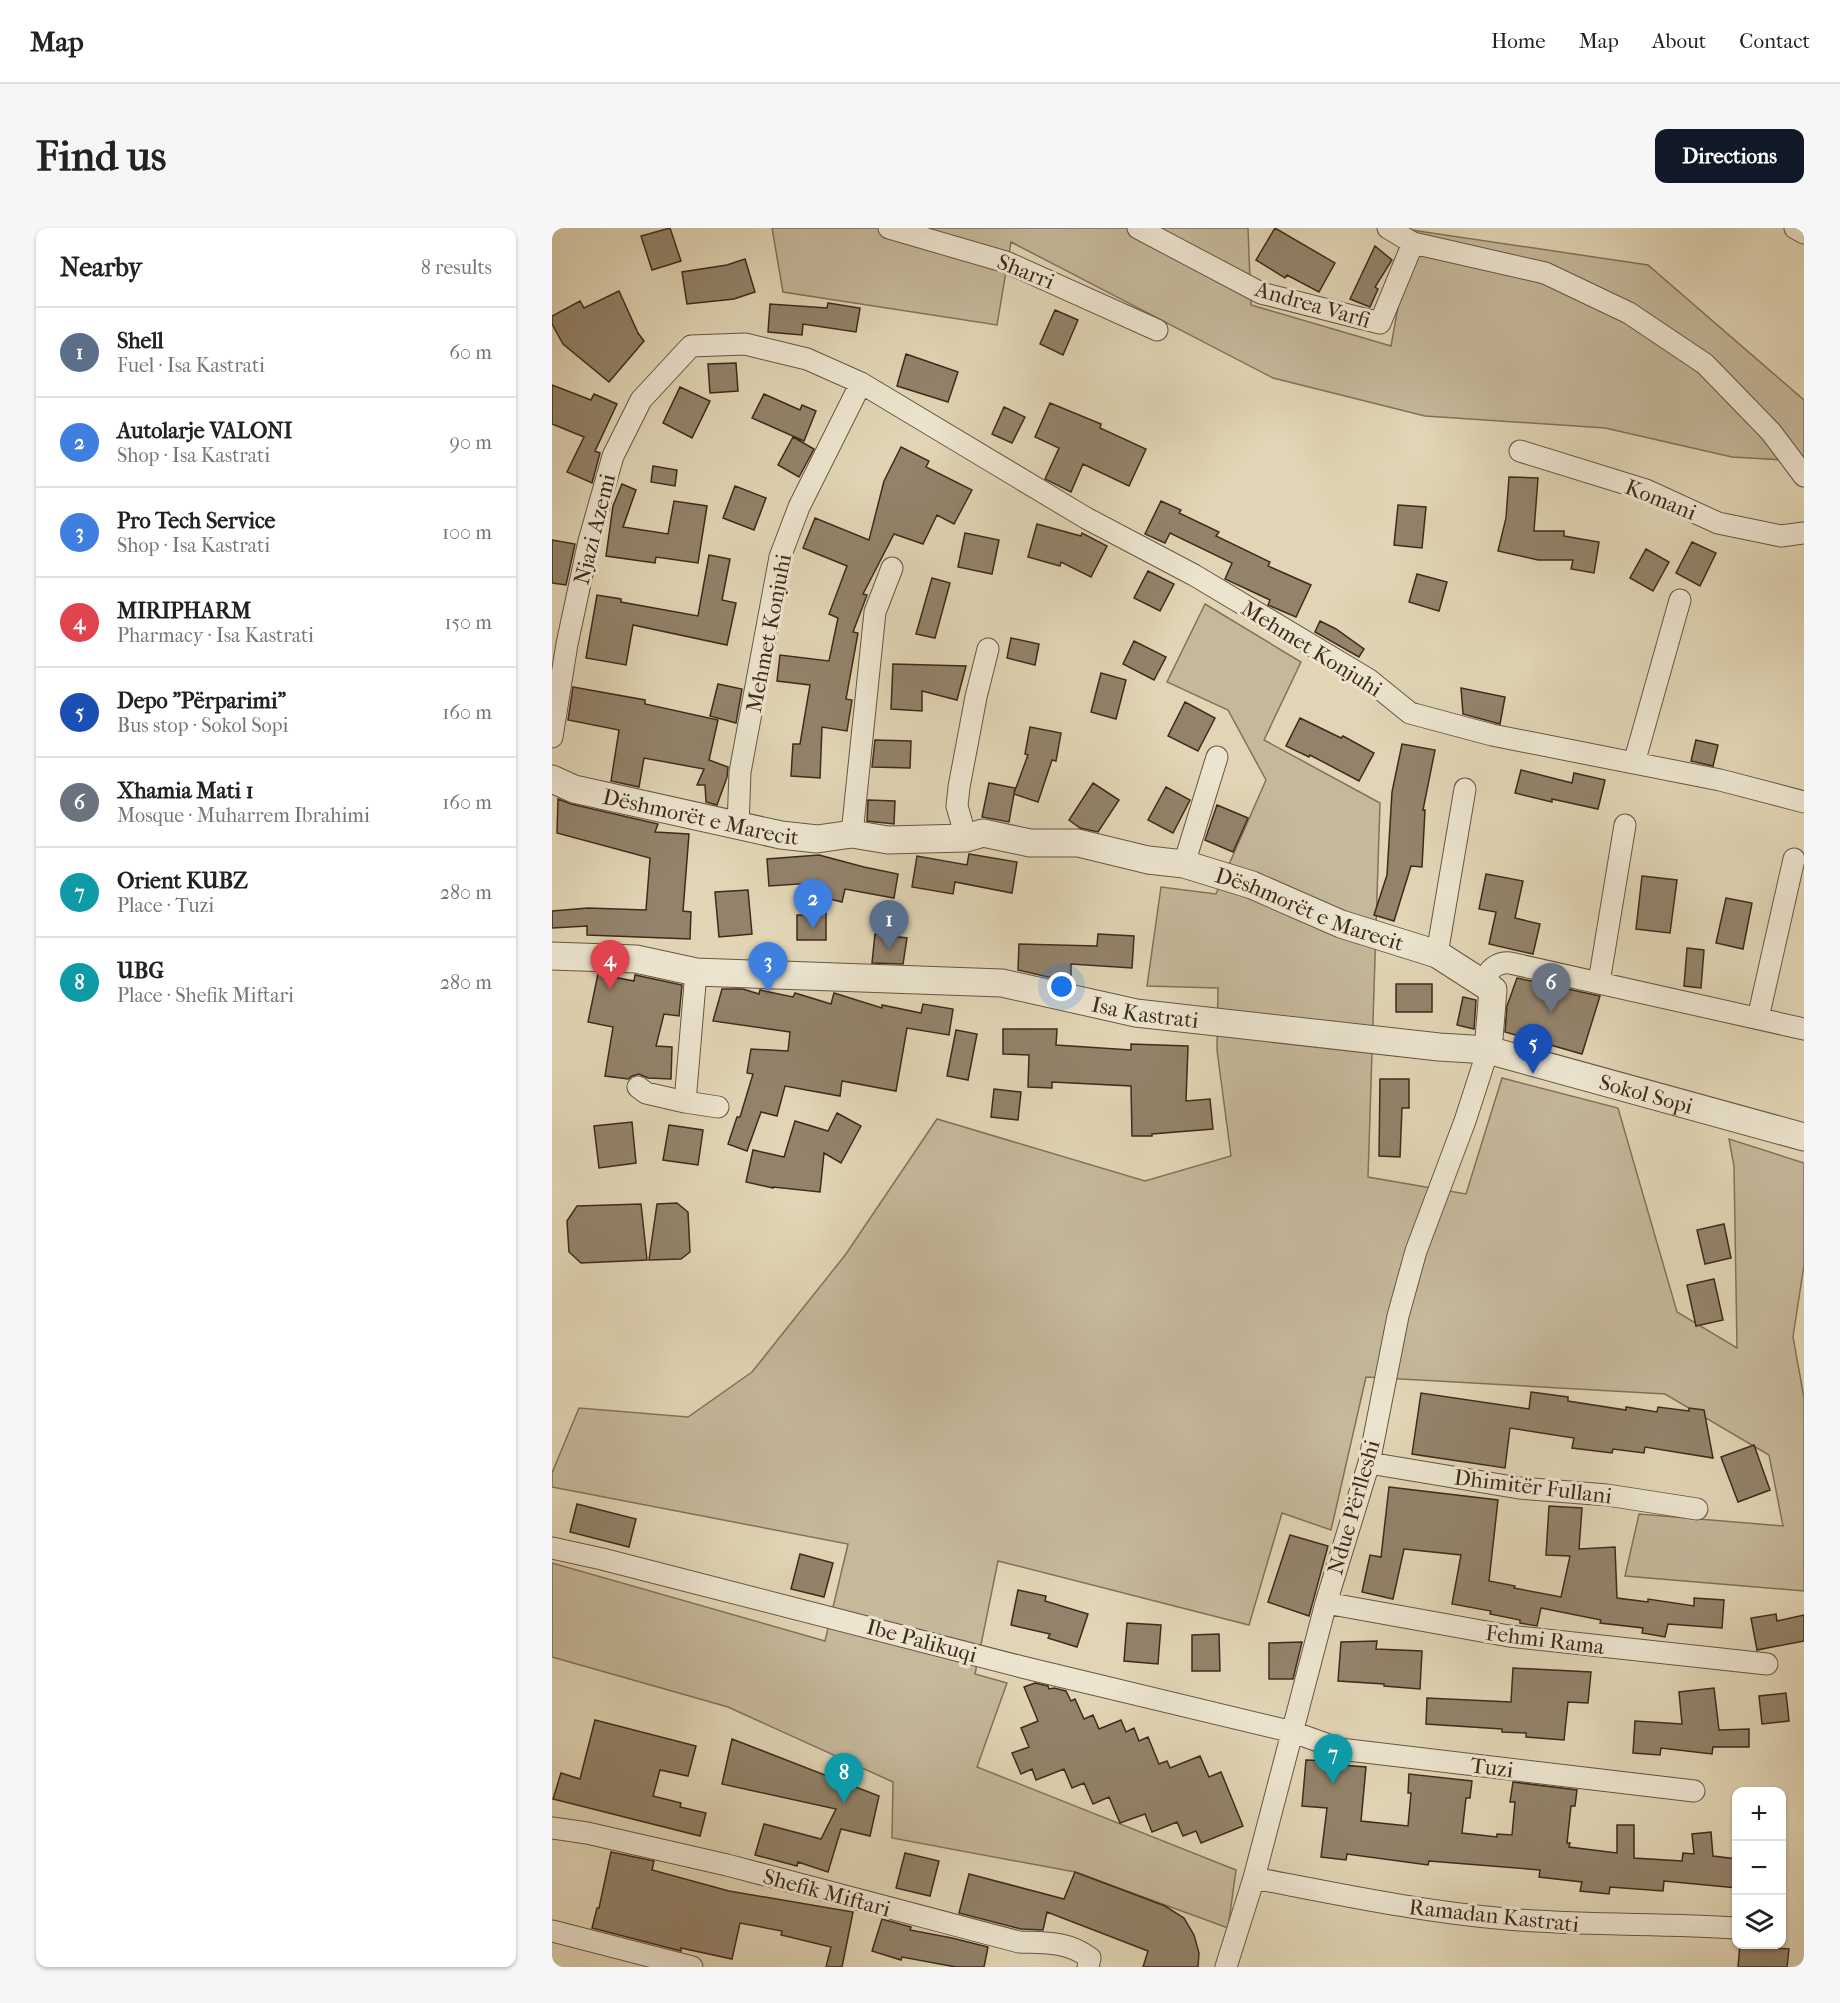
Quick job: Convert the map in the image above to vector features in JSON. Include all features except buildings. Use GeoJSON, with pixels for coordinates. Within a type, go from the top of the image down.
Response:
{"type":"FeatureCollection","features":[{"type":"Feature","properties":{"kind":"street","name":"Sharri"},"geometry":{"type":"LineString","coordinates":[[889,228],[1006,262],[1157,330]]}},
{"type":"Feature","properties":{"kind":"street","name":"Andrea Varfi"},"geometry":{"type":"LineString","coordinates":[[1138,228],[1261,293],[1380,323],[1413,243]]}},
{"type":"Feature","properties":{"kind":"street"},"geometry":{"type":"LineString","coordinates":[[1388,228],[1413,243],[1545,273],[1629,313],[1705,364],[1771,432],[1804,476]]}},
{"type":"Feature","properties":{"kind":"street"},"geometry":{"type":"LineString","coordinates":[[1795,228],[1804,233]]}},
{"type":"Feature","properties":{"kind":"street","name":"Mehmet Konjuhi"},"geometry":{"type":"LineString","coordinates":[[691,346],[746,344],[807,359],[861,383],[1086,518],[1194,575],[1368,678],[1410,713],[1492,735],[1720,780],[1804,802]]}},
{"type":"Feature","properties":{"kind":"street","name":"Njazi Azemi"},"geometry":{"type":"LineString","coordinates":[[552,737],[567,644],[588,541],[613,456],[641,400],[691,346]]}},
{"type":"Feature","properties":{"kind":"street","name":"Mehmet Konjuhi"},"geometry":{"type":"LineString","coordinates":[[738,826],[740,771],[780,557],[799,507],[861,383]]}},
{"type":"Feature","properties":{"kind":"street","name":"Komani"},"geometry":{"type":"LineString","coordinates":[[1520,451],[1646,490],[1718,523],[1781,536],[1804,533]]}},
{"type":"Feature","properties":{"kind":"street"},"geometry":{"type":"LineString","coordinates":[[852,834],[875,612],[891,568]]}},
{"type":"Feature","properties":{"kind":"street"},"geometry":{"type":"LineString","coordinates":[[1634,763],[1680,600]]}},
{"type":"Feature","properties":{"kind":"street"},"geometry":{"type":"LineString","coordinates":[[966,838],[957,806],[959,787],[976,697],[988,650]]}},
{"type":"Feature","properties":{"kind":"street"},"geometry":{"type":"LineString","coordinates":[[1184,864],[1217,757]]}},
{"type":"Feature","properties":{"kind":"street","name":"Dëshmorët e Marecit"},"geometry":{"type":"LineString","coordinates":[[552,779],[574,789],[781,835],[817,838],[852,834],[888,840],[966,838],[983,833],[1030,843],[1078,843],[1148,860],[1184,864],[1252,885],[1341,924],[1437,954],[1493,990]]}},
{"type":"Feature","properties":{"kind":"street","name":"Dëshmorët e Marecit"},"geometry":{"type":"LineString","coordinates":[[1437,954],[1465,789]]}},
{"type":"Feature","properties":{"kind":"street"},"geometry":{"type":"LineString","coordinates":[[1599,982],[1625,825]]}},
{"type":"Feature","properties":{"kind":"street"},"geometry":{"type":"LineString","coordinates":[[1758,1018],[1794,859]]}},
{"type":"Feature","properties":{"kind":"street","name":"Isa Kastrati"},"geometry":{"type":"LineString","coordinates":[[552,956],[636,959],[696,972],[1002,983],[1136,1012],[1439,1047],[1488,1050]]}},
{"type":"Feature","properties":{"kind":"street"},"geometry":{"type":"LineString","coordinates":[[1488,1050],[1493,990],[1487,976],[1492,969],[1502,963],[1599,982],[1804,1029]]}},
{"type":"Feature","properties":{"kind":"street"},"geometry":{"type":"LineString","coordinates":[[686,1102],[696,972]]}},
{"type":"Feature","properties":{"kind":"street","name":"Sokol Sopi"},"geometry":{"type":"LineString","coordinates":[[1488,1050],[1804,1137]]}},
{"type":"Feature","properties":{"kind":"street","name":"Ndue Përlleshi"},"geometry":{"type":"LineString","coordinates":[[1226,1967],[1254,1878],[1326,1603],[1369,1463],[1398,1316],[1416,1251],[1465,1121],[1488,1050]]}},
{"type":"Feature","properties":{"kind":"street"},"geometry":{"type":"LineString","coordinates":[[638,1087],[646,1093],[718,1107]]}},
{"type":"Feature","properties":{"kind":"street","name":"Dhimitër Fullani"},"geometry":{"type":"LineString","coordinates":[[1369,1463],[1519,1488],[1607,1495],[1698,1509]]}},
{"type":"Feature","properties":{"kind":"street","name":"Ibe Palikuqi"},"geometry":{"type":"LineString","coordinates":[[552,1548],[1293,1732]]}},
{"type":"Feature","properties":{"kind":"street","name":"Fehmi Rama"},"geometry":{"type":"LineString","coordinates":[[1326,1603],[1509,1636],[1767,1664]]}},
{"type":"Feature","properties":{"kind":"street","name":"Tuzi"},"geometry":{"type":"LineString","coordinates":[[1293,1732],[1340,1749],[1694,1791]]}},
{"type":"Feature","properties":{"kind":"street","name":"Shefik Miftari"},"geometry":{"type":"LineString","coordinates":[[552,1828],[587,1833],[727,1865],[1019,1942],[1062,1944],[1078,1949],[1090,1958],[1088,1967]]}},
{"type":"Feature","properties":{"kind":"street","name":"Ramadan Kastrati"},"geometry":{"type":"LineString","coordinates":[[1254,1878],[1431,1911],[1509,1920],[1567,1924],[1732,1928]]}},
{"type":"Feature","properties":{"kind":"street"},"geometry":{"type":"LineString","coordinates":[[552,1931],[692,1967]]}},
{"type":"Feature","properties":{"kind":"shaded area"},"geometry":{"type":"Polygon","coordinates":[[[772,228],[1248,228],[1251,305],[1391,346],[1412,230],[1648,265],[1804,400],[1804,461],[1732,457],[1605,428],[1425,416],[1273,378],[1011,242],[997,325],[783,292],[772,228]]]}},
{"type":"Feature","properties":{"kind":"shaded area"},"geometry":{"type":"Polygon","coordinates":[[[1205,604],[1301,662],[1264,740],[1380,803],[1368,1177],[1466,1194],[1502,1078],[1618,1108],[1677,1312],[1737,1348],[1734,1166],[1729,1139],[1804,1163],[1804,1265],[1793,1337],[1804,1398],[1804,1591],[1625,1576],[1639,1514],[1783,1526],[1769,1455],[1665,1394],[1366,1377],[1331,1530],[1282,1513],[1249,1625],[998,1561],[975,1674],[1007,1683],[977,1767],[1236,1870],[1228,1928],[1075,1872],[892,1838],[893,1782],[728,1707],[552,1657],[552,1563],[825,1641],[848,1544],[552,1487],[552,1473],[579,1408],[688,1417],[752,1372],[846,1254],[937,1119],[1145,1181],[1231,1156],[1217,1050],[1218,988],[1147,986],[1161,887],[1216,894],[1266,780],[1228,710],[1167,682],[1205,604]]]}},
{"type":"Feature","properties":{"kind":"place","name":"Autolarje VALONI"},"geometry":{"type":"Point","coordinates":[813,929]}},
{"type":"Feature","properties":{"kind":"place","name":"Shell"},"geometry":{"type":"Point","coordinates":[889,950]}},
{"type":"Feature","properties":{"kind":"place","name":"MIRIPHARM"},"geometry":{"type":"Point","coordinates":[610,990]}},
{"type":"Feature","properties":{"kind":"place","name":"Pro Tech Service"},"geometry":{"type":"Point","coordinates":[768,992]}},
{"type":"Feature","properties":{"kind":"place","name":"Xhamia Mati 1"},"geometry":{"type":"Point","coordinates":[1551,1013]}},
{"type":"Feature","properties":{"kind":"place","name":"Depo \"Përparimi\""},"geometry":{"type":"Point","coordinates":[1533,1074]}},
{"type":"Feature","properties":{"kind":"place","name":"Orient KUBZ"},"geometry":{"type":"Point","coordinates":[1333,1784]}},
{"type":"Feature","properties":{"kind":"place","name":"UBG"},"geometry":{"type":"Point","coordinates":[844,1803]}}]}
